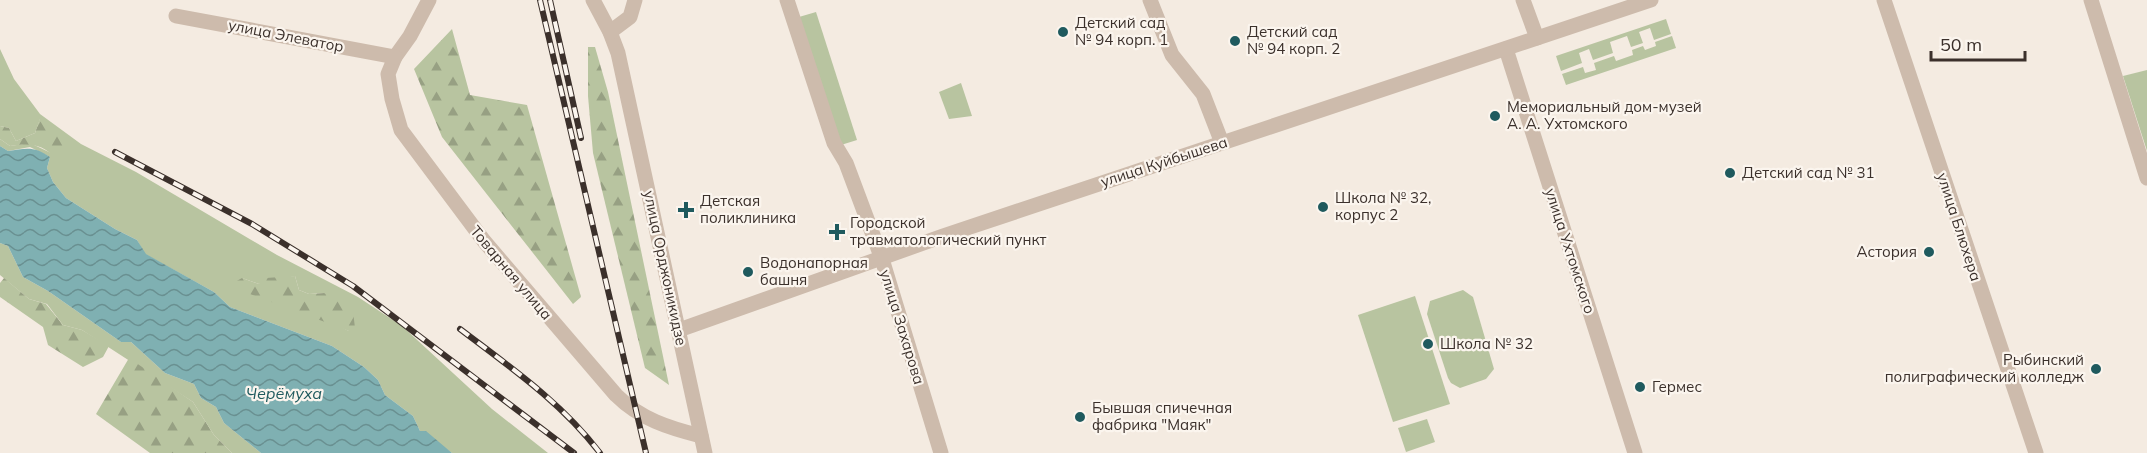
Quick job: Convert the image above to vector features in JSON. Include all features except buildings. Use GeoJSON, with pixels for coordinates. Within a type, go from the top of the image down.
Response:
{"type":"FeatureCollection","features":[{"type":"Feature","properties":{"kind":"street"},"geometry":{"type":"LineString","coordinates":[[395,57],[410,36],[429,0]]}},
{"type":"Feature","properties":{"kind":"street","name":"улица Орджоникидзе"},"geometry":{"type":"LineString","coordinates":[[593,0],[610,32],[624,84],[705,453]]}},
{"type":"Feature","properties":{"kind":"street"},"geometry":{"type":"LineString","coordinates":[[610,32],[630,16],[635,0]]}},
{"type":"Feature","properties":{"kind":"street","name":"улица Захарова"},"geometry":{"type":"LineString","coordinates":[[787,0],[834,143],[846,163],[882,259],[941,453]]}},
{"type":"Feature","properties":{"kind":"street"},"geometry":{"type":"LineString","coordinates":[[1150,0],[1172,56],[1203,94],[1222,143]]}},
{"type":"Feature","properties":{"kind":"street"},"geometry":{"type":"LineString","coordinates":[[1523,0],[1537,38]]}},
{"type":"Feature","properties":{"kind":"street","name":"улица Куйбышева"},"geometry":{"type":"LineString","coordinates":[[679,330],[1222,143],[1651,0]]}},
{"type":"Feature","properties":{"kind":"street","name":"улица Блюхера"},"geometry":{"type":"LineString","coordinates":[[1884,0],[2036,453]]}},
{"type":"Feature","properties":{"kind":"street"},"geometry":{"type":"LineString","coordinates":[[2091,0],[2147,178]]}},
{"type":"Feature","properties":{"kind":"street","name":"улица Элеватор"},"geometry":{"type":"LineString","coordinates":[[176,16],[395,57]]}},
{"type":"Feature","properties":{"kind":"street","name":"улица Ухтомского"},"geometry":{"type":"LineString","coordinates":[[1506,49],[1635,453]]}},
{"type":"Feature","properties":{"kind":"street","name":"Товарная улица"},"geometry":{"type":"LineString","coordinates":[[395,57],[388,74],[401,130],[484,241],[573,347],[627,406],[673,429],[701,436]]}},
{"type":"Feature","properties":{"kind":"green space"},"geometry":{"type":"Polygon","coordinates":[[[816,12],[857,140],[841,145],[799,17],[816,12]]]}},
{"type":"Feature","properties":{"kind":"green space"},"geometry":{"type":"Polygon","coordinates":[[[1666,19],[1671,34],[1654,40],[1650,28],[1639,32],[1643,43],[1631,47],[1627,36],[1610,42],[1613,53],[1593,60],[1589,49],[1579,53],[1582,63],[1561,71],[1556,56],[1666,19]]]}},
{"type":"Feature","properties":{"kind":"green space"},"geometry":{"type":"Polygon","coordinates":[[[452,29],[470,95],[527,105],[581,297],[573,304],[442,137],[414,69],[452,29]]]}},
{"type":"Feature","properties":{"kind":"green space"},"geometry":{"type":"Polygon","coordinates":[[[1672,36],[1676,48],[1566,85],[1562,74],[1583,67],[1585,73],[1596,70],[1594,63],[1614,56],[1616,61],[1633,55],[1632,50],[1643,46],[1645,50],[1656,46],[1655,42],[1672,36]]]}},
{"type":"Feature","properties":{"kind":"green space"},"geometry":{"type":"Polygon","coordinates":[[[588,47],[595,47],[608,92],[669,385],[645,368],[593,153],[588,96],[588,47]]]}},
{"type":"Feature","properties":{"kind":"green space"},"geometry":{"type":"Polygon","coordinates":[[[0,49],[14,79],[40,114],[81,144],[136,172],[277,255],[358,297],[402,326],[492,409],[548,453],[452,453],[420,431],[413,416],[385,395],[378,380],[364,367],[332,346],[230,307],[214,292],[145,254],[137,240],[66,198],[53,182],[47,168],[50,157],[30,147],[8,151],[0,146],[0,139],[10,146],[30,143],[51,153],[40,119],[35,133],[16,141],[9,128],[0,126],[0,49]],[[295,276],[259,284],[242,278],[349,331],[324,293],[309,294],[299,290],[295,276]]]}},
{"type":"Feature","properties":{"kind":"green space"},"geometry":{"type":"Polygon","coordinates":[[[2147,70],[2147,151],[2123,76],[2147,70]]]}},
{"type":"Feature","properties":{"kind":"green space"},"geometry":{"type":"Polygon","coordinates":[[[961,83],[972,116],[949,119],[939,92],[961,83]]]}},
{"type":"Feature","properties":{"kind":"green space"},"geometry":{"type":"Polygon","coordinates":[[[40,118],[75,143],[74,149],[68,150],[65,157],[56,159],[46,150],[35,145],[10,146],[0,139],[0,126],[9,128],[16,141],[35,133],[40,118]]]}},
{"type":"Feature","properties":{"kind":"green space"},"geometry":{"type":"Polygon","coordinates":[[[0,243],[8,246],[23,277],[48,291],[121,342],[131,342],[165,373],[194,384],[201,398],[216,407],[224,423],[261,453],[232,453],[214,435],[193,402],[82,330],[63,325],[47,304],[29,299],[0,275],[0,243]]]}},
{"type":"Feature","properties":{"kind":"green space"},"geometry":{"type":"Polygon","coordinates":[[[295,276],[299,290],[309,294],[324,293],[352,303],[355,328],[349,331],[242,291],[235,282],[242,278],[259,284],[266,278],[295,276]]]}},
{"type":"Feature","properties":{"kind":"green space"},"geometry":{"type":"Polygon","coordinates":[[[4,278],[29,299],[46,304],[63,325],[82,330],[109,346],[103,357],[83,367],[48,345],[43,327],[0,297],[0,283],[4,278]]]}},
{"type":"Feature","properties":{"kind":"green space"},"geometry":{"type":"Polygon","coordinates":[[[1463,290],[1473,297],[1494,369],[1486,379],[1460,388],[1451,383],[1448,378],[1427,314],[1430,301],[1463,290]]]}},
{"type":"Feature","properties":{"kind":"green space"},"geometry":{"type":"Polygon","coordinates":[[[1415,296],[1450,404],[1393,422],[1358,315],[1415,296]]]}},
{"type":"Feature","properties":{"kind":"green space"},"geometry":{"type":"Polygon","coordinates":[[[129,358],[193,402],[214,435],[232,453],[150,453],[96,414],[129,358]]]}},
{"type":"Feature","properties":{"kind":"green space"},"geometry":{"type":"Polygon","coordinates":[[[1427,419],[1435,442],[1406,452],[1398,428],[1427,419]]]}},
{"type":"Feature","properties":{"kind":"water","name":"Черёмуха"},"geometry":{"type":"Polygon","coordinates":[[[0,146],[8,151],[35,149],[45,153],[50,157],[47,168],[53,182],[66,198],[137,240],[146,254],[214,292],[230,307],[332,346],[364,367],[378,380],[385,395],[413,416],[420,431],[426,431],[452,453],[261,453],[224,423],[216,407],[201,398],[194,384],[165,373],[131,342],[121,342],[48,291],[23,277],[8,246],[0,243],[0,146]]]}},
{"type":"Feature","properties":{"kind":"railway"},"geometry":{"type":"LineString","coordinates":[[540,0],[646,453]]}},
{"type":"Feature","properties":{"kind":"railway"},"geometry":{"type":"LineString","coordinates":[[550,0],[581,138]]}},
{"type":"Feature","properties":{"kind":"railway"},"geometry":{"type":"LineString","coordinates":[[115,152],[252,224],[353,286],[574,453]]}},
{"type":"Feature","properties":{"kind":"railway"},"geometry":{"type":"LineString","coordinates":[[460,329],[552,401],[600,453]]}},
{"type":"Feature","properties":{"kind":"place","name":"Детский сад № 94 корп. 1"},"geometry":{"type":"Point","coordinates":[1063,32]}},
{"type":"Feature","properties":{"kind":"place","name":"Детский сад № 94 корп. 2"},"geometry":{"type":"Point","coordinates":[1235,41]}},
{"type":"Feature","properties":{"kind":"place","name":"Мемориальный дом-музей А. А. Ухтомского"},"geometry":{"type":"Point","coordinates":[1495,116]}},
{"type":"Feature","properties":{"kind":"place","name":"Детский сад № 31"},"geometry":{"type":"Point","coordinates":[1730,173]}},
{"type":"Feature","properties":{"kind":"place","name":"Школа № 32, корпус 2"},"geometry":{"type":"Point","coordinates":[1323,207]}},
{"type":"Feature","properties":{"kind":"place","name":"Детская поликлиника"},"geometry":{"type":"Point","coordinates":[686,210]}},
{"type":"Feature","properties":{"kind":"place","name":"Городской травматологический пункт"},"geometry":{"type":"Point","coordinates":[837,232]}},
{"type":"Feature","properties":{"kind":"place","name":"Астория"},"geometry":{"type":"Point","coordinates":[1929,252]}},
{"type":"Feature","properties":{"kind":"place","name":"Водонапорная башня"},"geometry":{"type":"Point","coordinates":[748,272]}},
{"type":"Feature","properties":{"kind":"place","name":"Школа № 32"},"geometry":{"type":"Point","coordinates":[1428,344]}},
{"type":"Feature","properties":{"kind":"place","name":"Рыбинский полиграфический колледж"},"geometry":{"type":"Point","coordinates":[2096,369]}},
{"type":"Feature","properties":{"kind":"place","name":"Гермес"},"geometry":{"type":"Point","coordinates":[1640,387]}},
{"type":"Feature","properties":{"kind":"place","name":"Бывшая спичечная фабрика \"Маяк\""},"geometry":{"type":"Point","coordinates":[1080,417]}}]}
